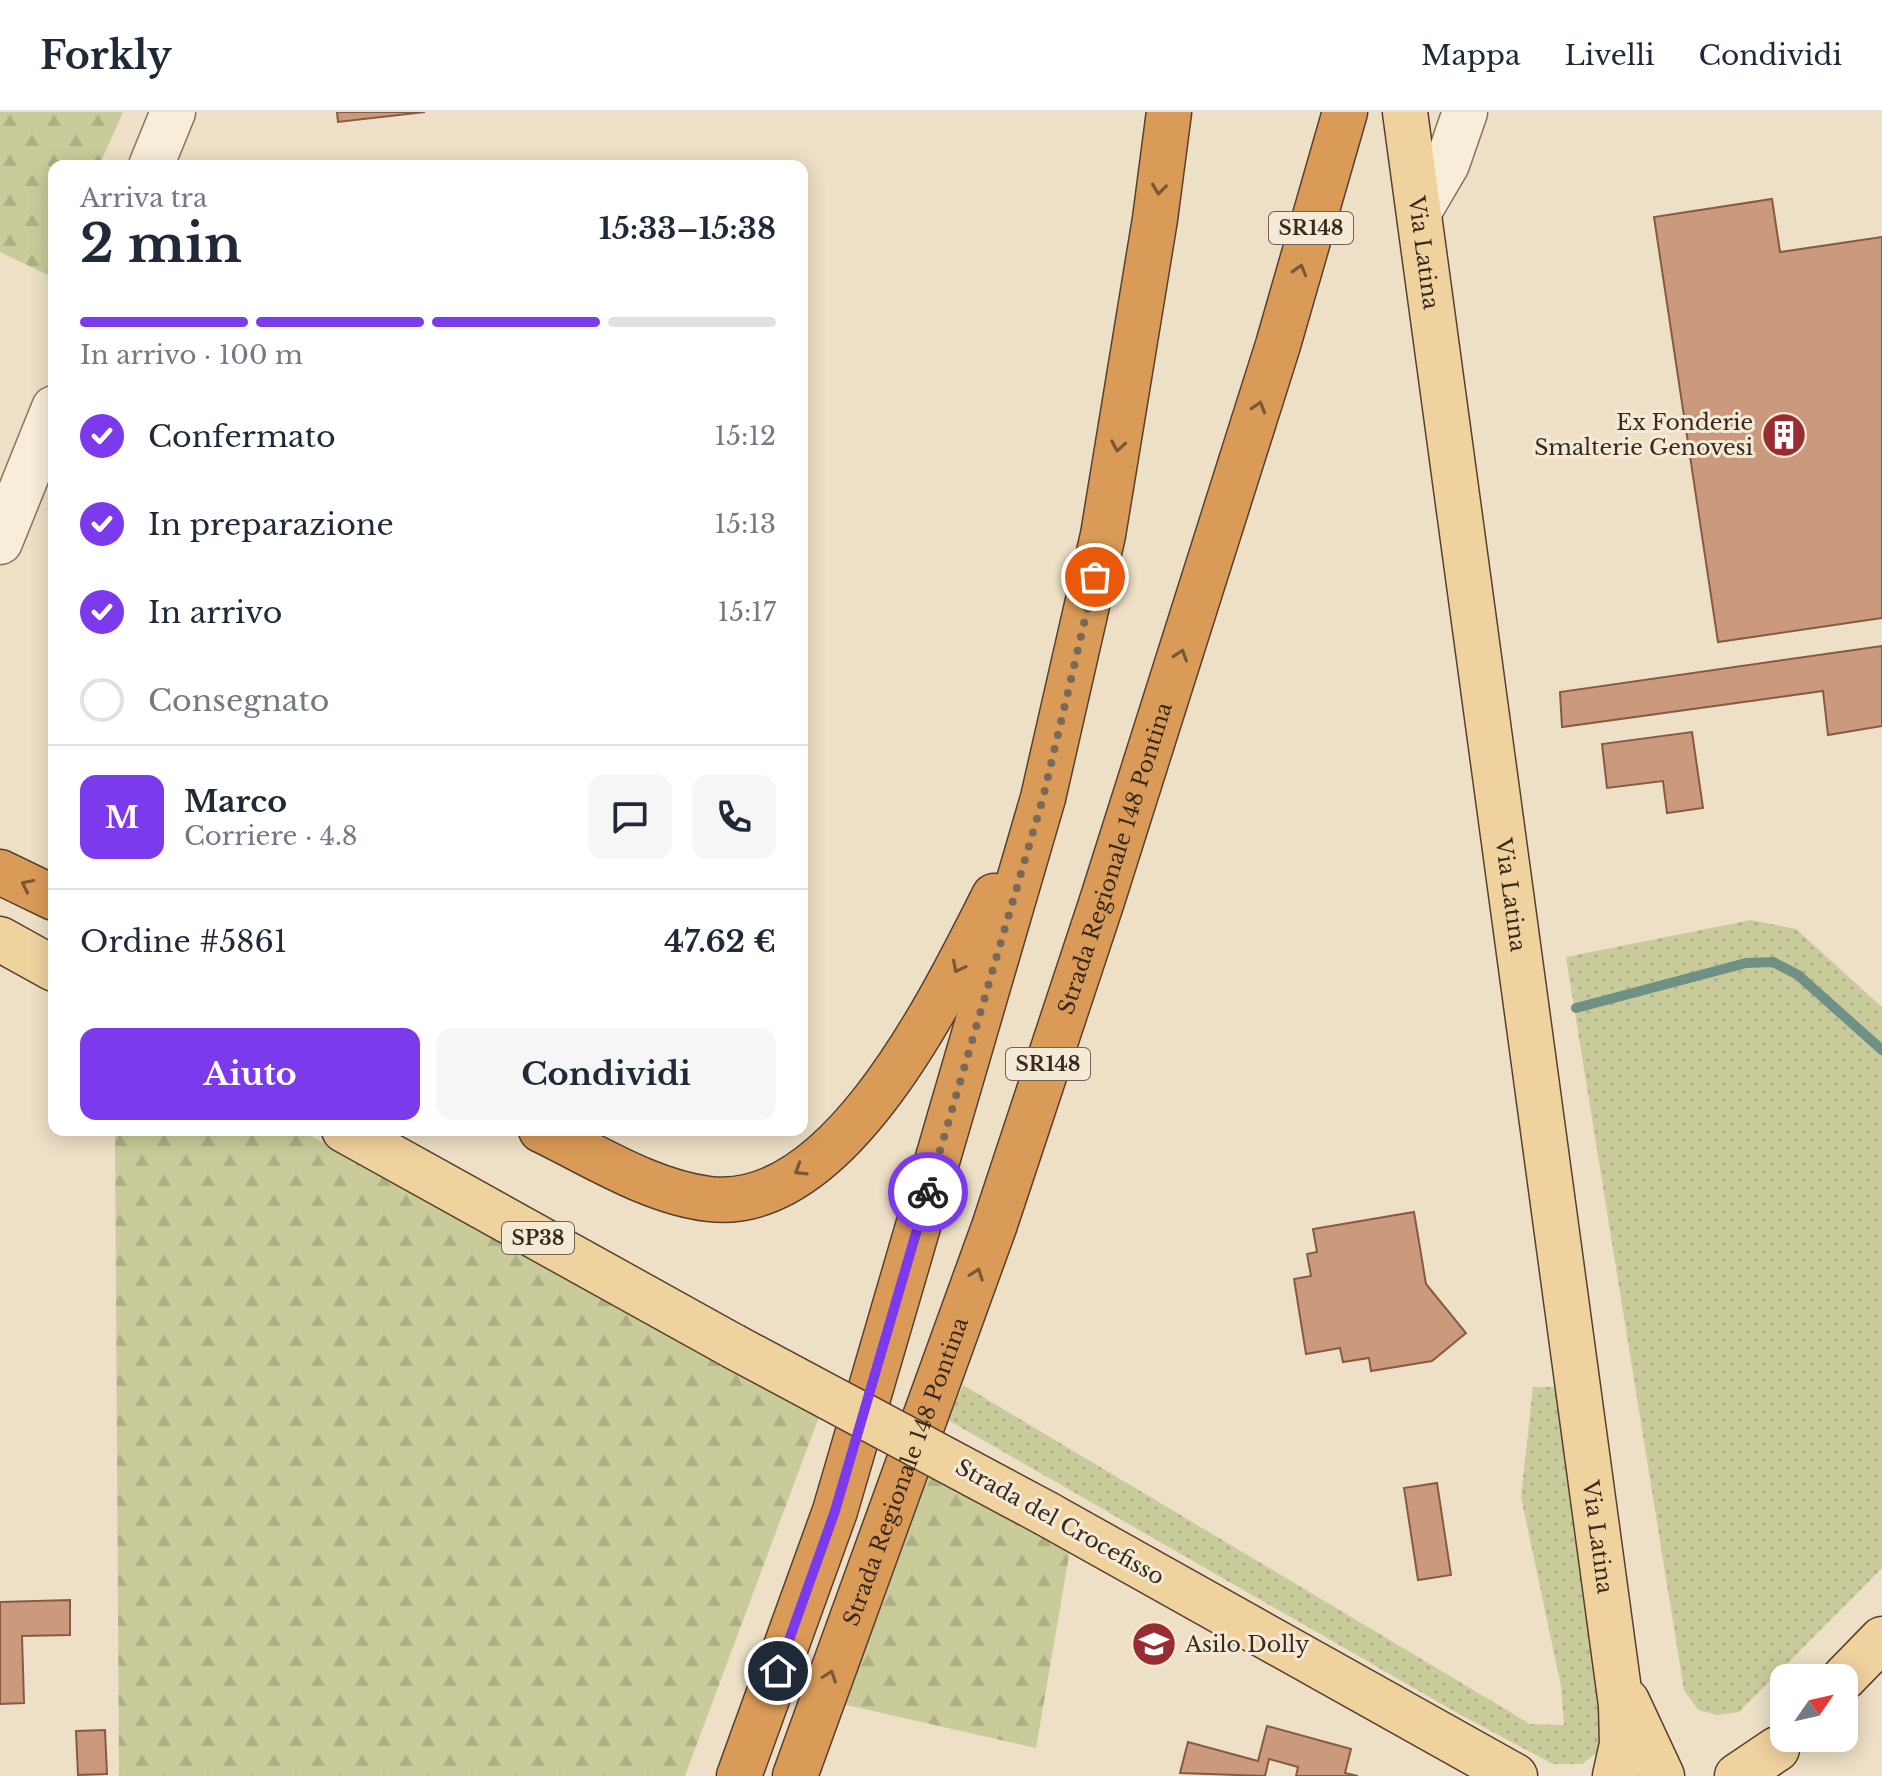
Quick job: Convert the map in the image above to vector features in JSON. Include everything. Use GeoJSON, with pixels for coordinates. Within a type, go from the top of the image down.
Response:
{"type":"FeatureCollection","features":[{"type":"Feature","properties":{"kind":"highway"},"geometry":{"type":"LineString","coordinates":[[739,1776],[835,1511],[1043,798],[1098,560],[1155,219],[1169,112]]}},
{"type":"Feature","properties":{"kind":"highway","name":"Strada Regionale 148 Pontina"},"geometry":{"type":"LineString","coordinates":[[795,1776],[994,1227],[1151,749],[1278,345],[1345,112]]}},
{"type":"Feature","properties":{"kind":"highway"},"geometry":{"type":"LineString","coordinates":[[553,1136],[651,1183],[707,1199],[736,1200],[776,1185],[809,1165],[860,1121],[898,1070],[948,987],[1043,798]]}},
{"type":"Feature","properties":{"kind":"highway"},"geometry":{"type":"LineString","coordinates":[[0,872],[48,895]]}},
{"type":"Feature","properties":{"kind":"highway"},"geometry":{"type":"LineString","coordinates":[[727,1776],[759,1724]]}},
{"type":"Feature","properties":{"kind":"main road","name":"Via Latina"},"geometry":{"type":"LineString","coordinates":[[1405,112],[1617,1677],[1622,1744],[1615,1776]]}},
{"type":"Feature","properties":{"kind":"main road"},"geometry":{"type":"LineString","coordinates":[[0,939],[48,966]]}},
{"type":"Feature","properties":{"kind":"main road","name":"Strada del Crocefisso"},"geometry":{"type":"LineString","coordinates":[[355,1136],[733,1346],[1047,1514],[1497,1765],[1534,1776]]}},
{"type":"Feature","properties":{"kind":"main road"},"geometry":{"type":"LineString","coordinates":[[1858,1664],[1882,1639]]}},
{"type":"Feature","properties":{"kind":"main road","name":"Via Latina"},"geometry":{"type":"LineString","coordinates":[[1617,1677],[1662,1776]]}},
{"type":"Feature","properties":{"kind":"main road"},"geometry":{"type":"LineString","coordinates":[[1737,1776],[1774,1754]]}},
{"type":"Feature","properties":{"kind":"street"},"geometry":{"type":"LineString","coordinates":[[153,160],[173,112]]}},
{"type":"Feature","properties":{"kind":"street"},"geometry":{"type":"LineString","coordinates":[[1420,210],[1447,164],[1465,112]]}},
{"type":"Feature","properties":{"kind":"street"},"geometry":{"type":"LineString","coordinates":[[0,542],[48,423]]}},
{"type":"Feature","properties":{"kind":"green space"},"geometry":{"type":"Polygon","coordinates":[[[0,112],[123,112],[102,160],[48,160],[48,275],[0,252],[0,112]]]}},
{"type":"Feature","properties":{"kind":"green space"},"geometry":{"type":"Polygon","coordinates":[[[1751,920],[1796,929],[1882,1007],[1882,1568],[1787,1664],[1770,1664],[1770,1681],[1739,1712],[1717,1715],[1698,1710],[1684,1690],[1566,957],[1751,920]]]}},
{"type":"Feature","properties":{"kind":"green space"},"geometry":{"type":"Polygon","coordinates":[[[115,1136],[311,1136],[820,1414],[685,1776],[119,1776],[115,1136]]]}},
{"type":"Feature","properties":{"kind":"green space"},"geometry":{"type":"Polygon","coordinates":[[[963,1385],[1530,1724],[1564,1725],[1561,1686],[1521,1497],[1533,1387],[1560,1387],[1608,1700],[1603,1748],[1582,1764],[1553,1764],[1459,1714],[948,1420],[963,1385]]]}},
{"type":"Feature","properties":{"kind":"green space"},"geometry":{"type":"Polygon","coordinates":[[[919,1470],[1071,1544],[1036,1748],[838,1703],[919,1470]]]}},
{"type":"Feature","properties":{"kind":"building"},"geometry":{"type":"Polygon","coordinates":[[[337,112],[425,112],[338,122],[337,112]]]}},
{"type":"Feature","properties":{"kind":"building","name":"Ex Fonderie Smalterie Genovesi"},"geometry":{"type":"Polygon","coordinates":[[[1772,199],[1780,252],[1882,237],[1882,618],[1718,642],[1654,217],[1772,199]]]}},
{"type":"Feature","properties":{"kind":"building"},"geometry":{"type":"Polygon","coordinates":[[[1882,646],[1882,726],[1828,735],[1823,691],[1562,727],[1560,692],[1882,646]]]}},
{"type":"Feature","properties":{"kind":"building"},"geometry":{"type":"Polygon","coordinates":[[[1692,732],[1703,808],[1667,813],[1663,781],[1607,788],[1602,744],[1692,732]]]}},
{"type":"Feature","properties":{"kind":"building"},"geometry":{"type":"Polygon","coordinates":[[[1414,1212],[1426,1284],[1466,1333],[1432,1361],[1371,1371],[1369,1358],[1343,1362],[1340,1348],[1306,1354],[1294,1279],[1311,1276],[1307,1254],[1317,1252],[1313,1229],[1414,1212]]]}},
{"type":"Feature","properties":{"kind":"building"},"geometry":{"type":"Polygon","coordinates":[[[1437,1483],[1451,1575],[1418,1580],[1404,1488],[1437,1483]]]}},
{"type":"Feature","properties":{"kind":"building"},"geometry":{"type":"Polygon","coordinates":[[[70,1600],[70,1635],[22,1636],[24,1703],[0,1704],[0,1602],[70,1600]]]}},
{"type":"Feature","properties":{"kind":"building"},"geometry":{"type":"Polygon","coordinates":[[[1267,1726],[1351,1749],[1345,1773],[1358,1776],[1296,1776],[1298,1767],[1269,1759],[1265,1776],[1180,1773],[1188,1742],[1258,1761],[1267,1726]]]}},
{"type":"Feature","properties":{"kind":"building"},"geometry":{"type":"Polygon","coordinates":[[[105,1730],[107,1774],[78,1775],[76,1731],[105,1730]]]}},
{"type":"Feature","properties":{"kind":"waterway"},"geometry":{"type":"LineString","coordinates":[[1576,1008],[1746,963],[1773,962],[1798,975],[1882,1050]]}},
{"type":"Feature","properties":{"kind":"way so far"},"geometry":{"type":"LineString","coordinates":[[928,1192],[1043,798],[1095,577]]}},
{"type":"Feature","properties":{"kind":"place","name":"Ex Fonderie Smalterie Genovesi"},"geometry":{"type":"Point","coordinates":[1784,435]}},
{"type":"Feature","properties":{"kind":"place","name":"Asilo Dolly"},"geometry":{"type":"Point","coordinates":[1154,1644]}},
{"type":"Feature","properties":{"kind":"route"},"geometry":{"type":"LineString","coordinates":[[778,1671],[835,1511],[928,1192]]}}]}
